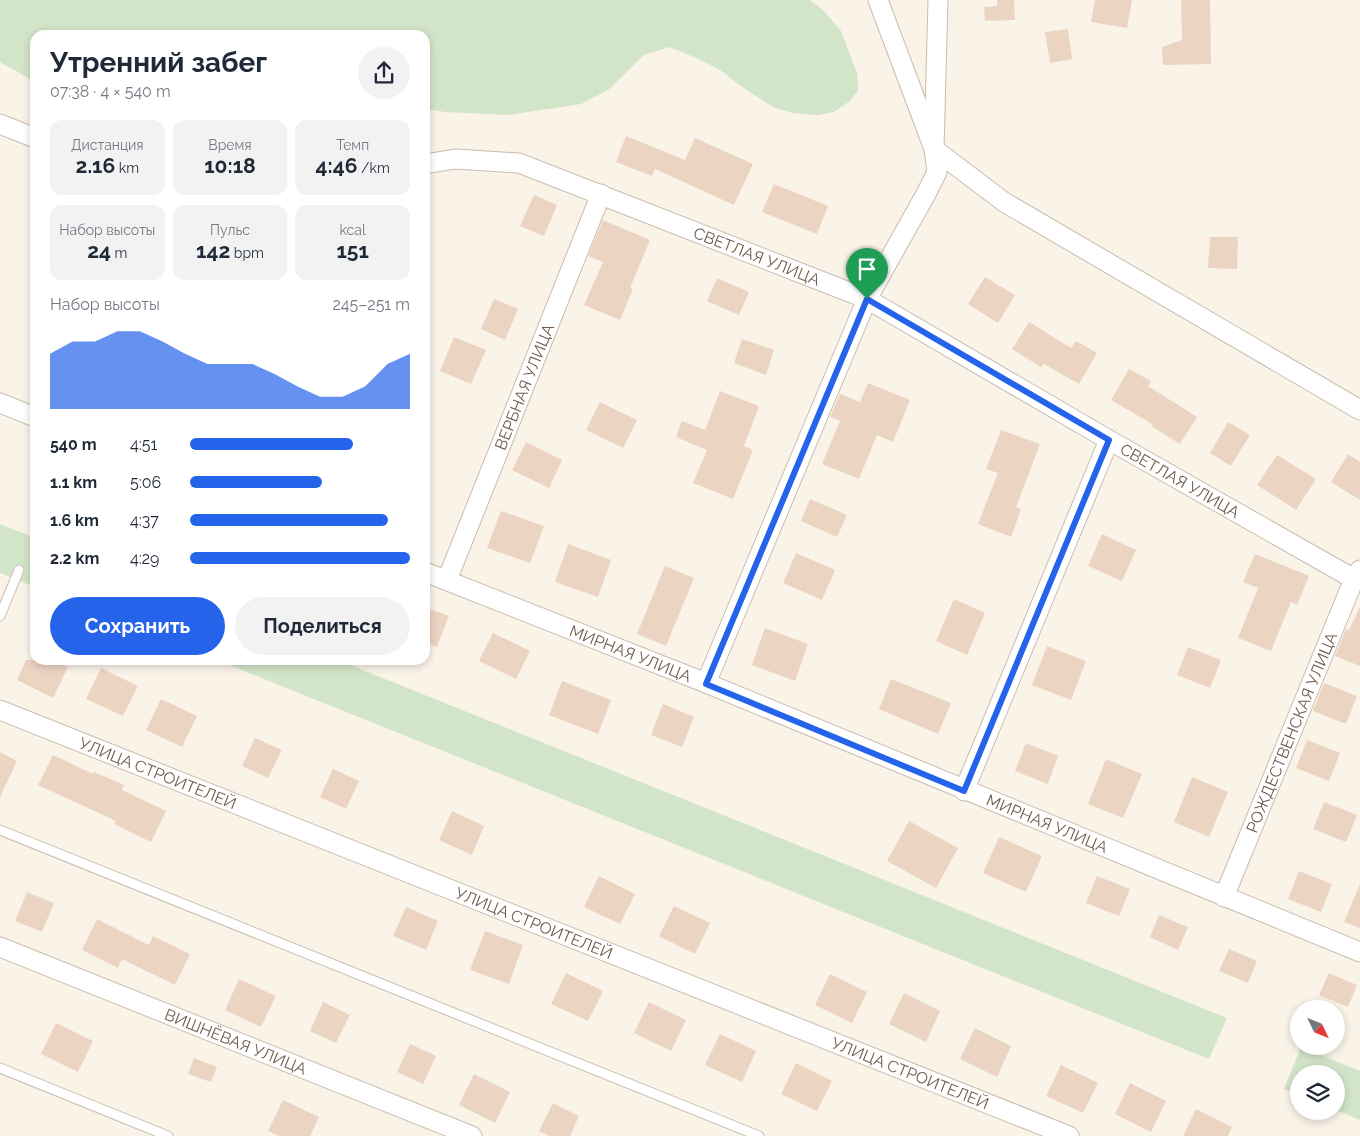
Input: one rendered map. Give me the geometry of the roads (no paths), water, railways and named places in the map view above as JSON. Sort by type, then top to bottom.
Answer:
[{"type":"street","points":[[878,0],[934,149],[1004,202],[1360,410]]},
{"type":"street","points":[[706,684],[867,299],[937,172],[934,149],[938,0]]},
{"type":"street","points":[[0,124],[30,136]]},
{"type":"street","name":"СВЕТЛАЯ УЛИЦА","points":[[430,163],[455,159],[519,163],[867,299],[1109,440],[1357,574]]},
{"type":"street","name":"ВЕРБНАЯ УЛИЦА","points":[[447,580],[601,194]]},
{"type":"street","points":[[0,403],[30,415]]},
{"type":"street","points":[[964,791],[1109,440]]},
{"type":"street","name":"МИРНАЯ УЛИЦА","points":[[430,574],[706,684],[1360,952]]},
{"type":"street","name":"РОЖДЕСТВЕНСКАЯ УЛИЦА","points":[[1224,897],[1357,574]]},
{"type":"street","name":"УЛИЦА СТРОИТЕЛЕЙ","points":[[0,710],[1069,1136]]},
{"type":"street","name":"ВИШНЁВАЯ УЛИЦА","points":[[0,947],[472,1136]]},
{"type":"lane","points":[[0,616],[19,570]]},
{"type":"lane","points":[[0,830],[759,1136]]},
{"type":"lane","points":[[0,1068],[168,1136]]}]
